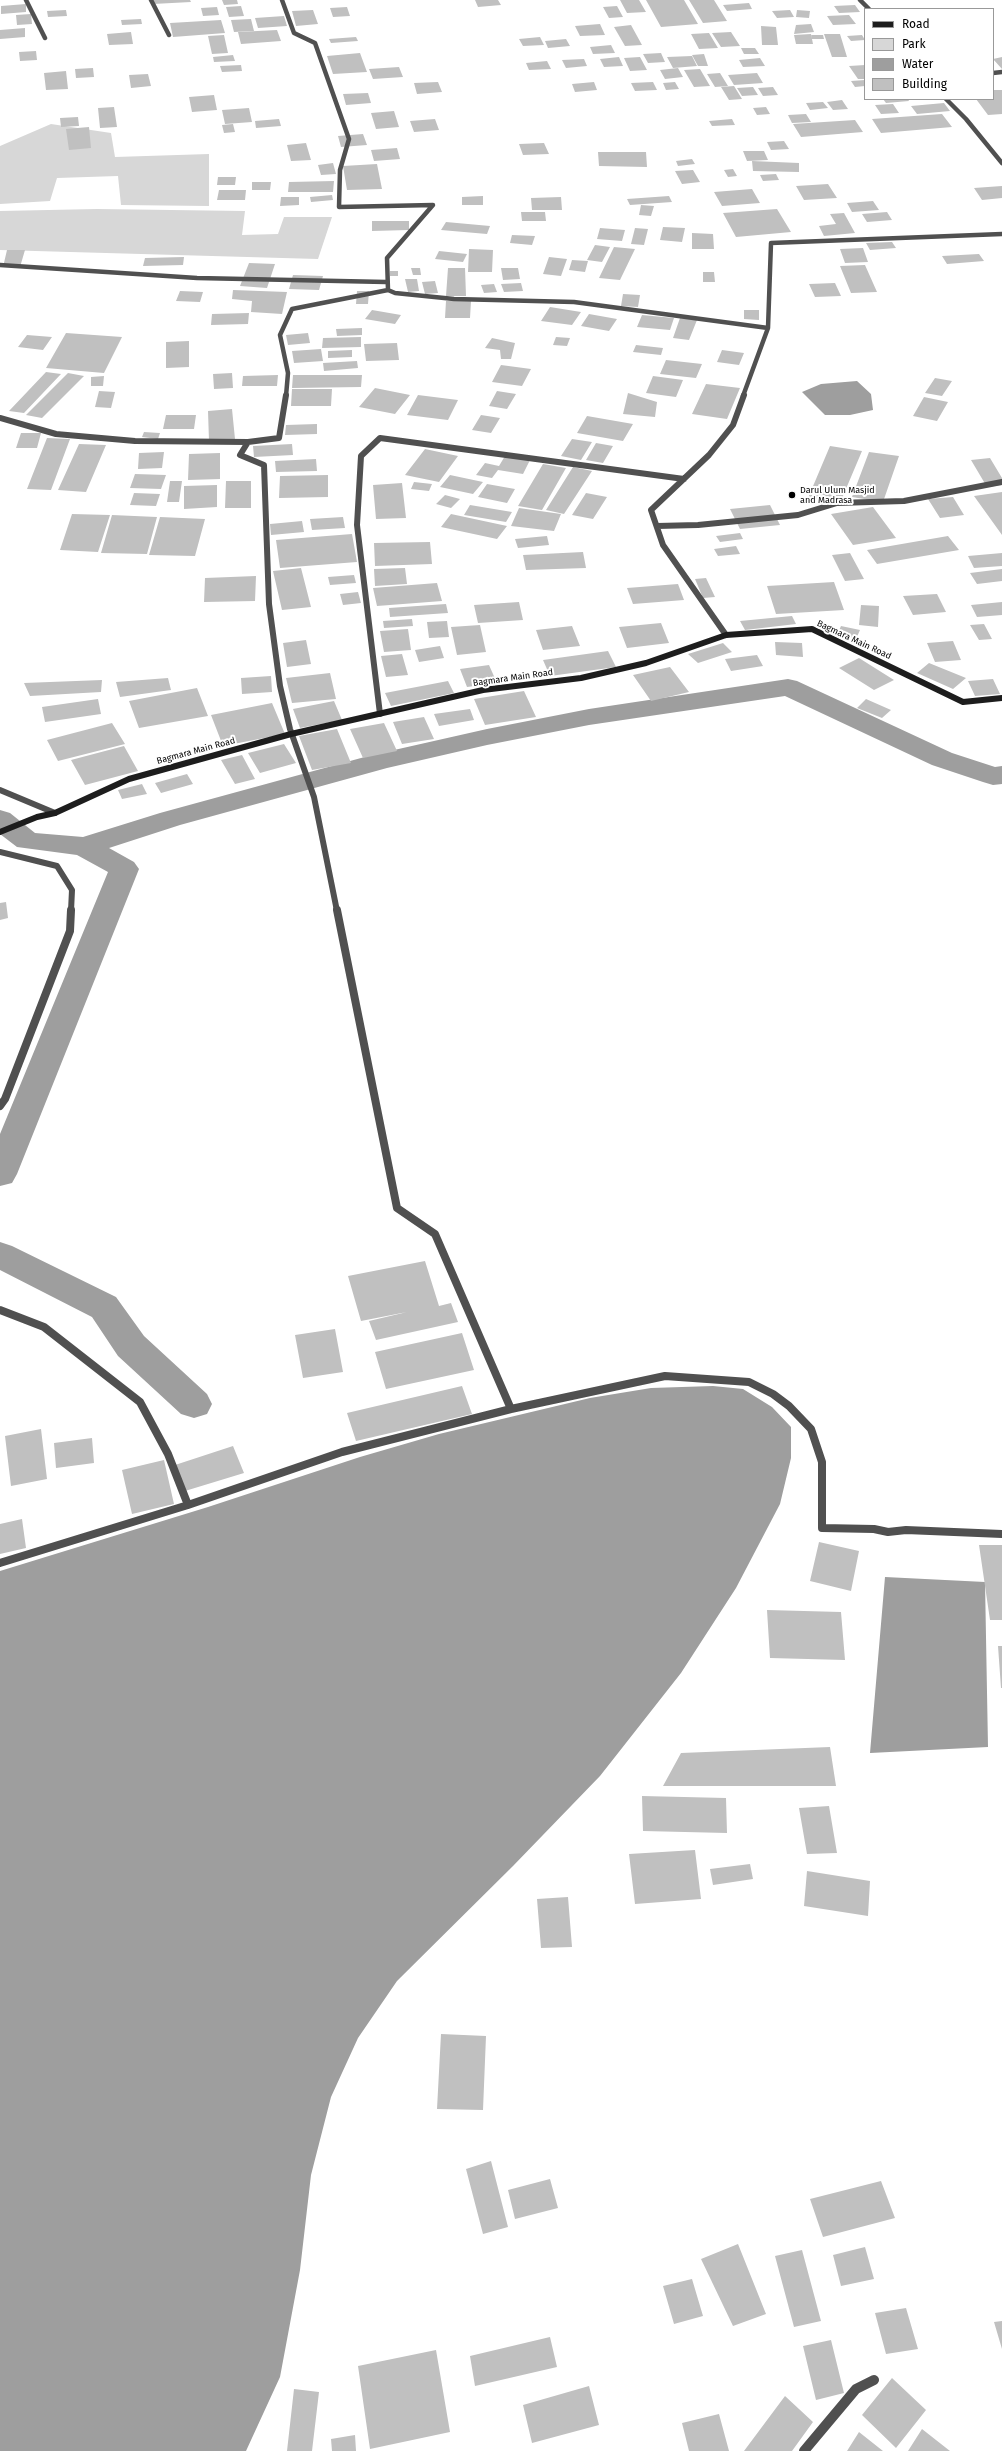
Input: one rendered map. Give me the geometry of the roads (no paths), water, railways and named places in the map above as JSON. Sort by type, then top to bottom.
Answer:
[{"type":"street","points":[[26,0],[45,38]]},
{"type":"street","points":[[151,0],[168,35]]},
{"type":"street","points":[[282,0],[294,33],[314,43],[349,139],[340,170],[339,207],[433,206],[387,258],[386,282],[388,290]]},
{"type":"street","points":[[860,0],[868,8]]},
{"type":"street","points":[[947,100],[966,119],[1002,163]]},
{"type":"street","points":[[726,635],[663,545],[651,510],[709,455],[733,425],[768,328],[771,244],[1002,234]]},
{"type":"street","points":[[0,265],[197,278],[386,282]]},
{"type":"street","points":[[0,418],[56,434],[134,441],[248,442],[279,438],[288,374],[280,342],[280,326],[292,309],[388,290],[395,293],[454,299],[574,302],[768,328]]},
{"type":"street","points":[[380,714],[357,526],[360,456],[380,438],[684,479]]},
{"type":"street","points":[[248,442],[240,455],[264,465],[266,546],[271,622],[280,687],[291,734],[302,760],[314,797],[397,1208],[435,1234],[511,1409]]},
{"type":"street","points":[[657,526],[698,525],[798,515],[837,503],[904,500],[1002,482]]},
{"type":"street","name":"Bagmara Main Road","points":[[0,832],[37,817],[55,813],[129,779],[291,734],[483,690],[581,678],[646,663],[726,635],[812,629],[963,702],[1002,698]]},
{"type":"street","points":[[0,790],[55,813]]},
{"type":"street","points":[[0,852],[57,866],[72,890],[70,931],[5,1099],[0,1106]]},
{"type":"street","points":[[0,1310],[44,1327],[140,1402],[168,1454],[175,1476],[188,1505]]},
{"type":"street","points":[[0,1563],[188,1505],[342,1452],[511,1409],[665,1376],[749,1382],[773,1394],[811,1429],[822,1462],[822,1528],[874,1529],[888,1532],[906,1530],[1002,1534]]},
{"type":"street","points":[[804,2451],[856,2389],[874,2380]]},
{"type":"water","points":[[857,381],[871,394],[873,410],[850,415],[825,415],[802,392],[821,384]]},
{"type":"water","points":[[713,1386],[743,1389],[772,1407],[791,1427],[791,1458],[780,1504],[736,1588],[681,1673],[600,1776],[513,1866],[397,1981],[358,2038],[331,2097],[311,2175],[300,2270],[280,2377],[246,2451],[0,2451],[0,1571],[208,1507],[360,1457],[439,1434],[590,1398],[651,1388]]},
{"type":"water","points":[[885,1577],[985,1582],[988,1747],[870,1753]]},
{"type":"waterway","points":[[84,846],[170,819],[382,761],[487,737],[589,717],[788,687],[942,759],[993,776],[1002,775]]},
{"type":"waterway","points":[[0,819],[27,841],[84,846]]},
{"type":"waterway","points":[[0,1174],[124,869],[84,846]]},
{"type":"waterway","points":[[0,1255],[104,1307],[131,1346],[194,1404]]},
{"type":"place","name":"Darul Ulum Masjid and Madrasa","points":[[792,495]]}]
